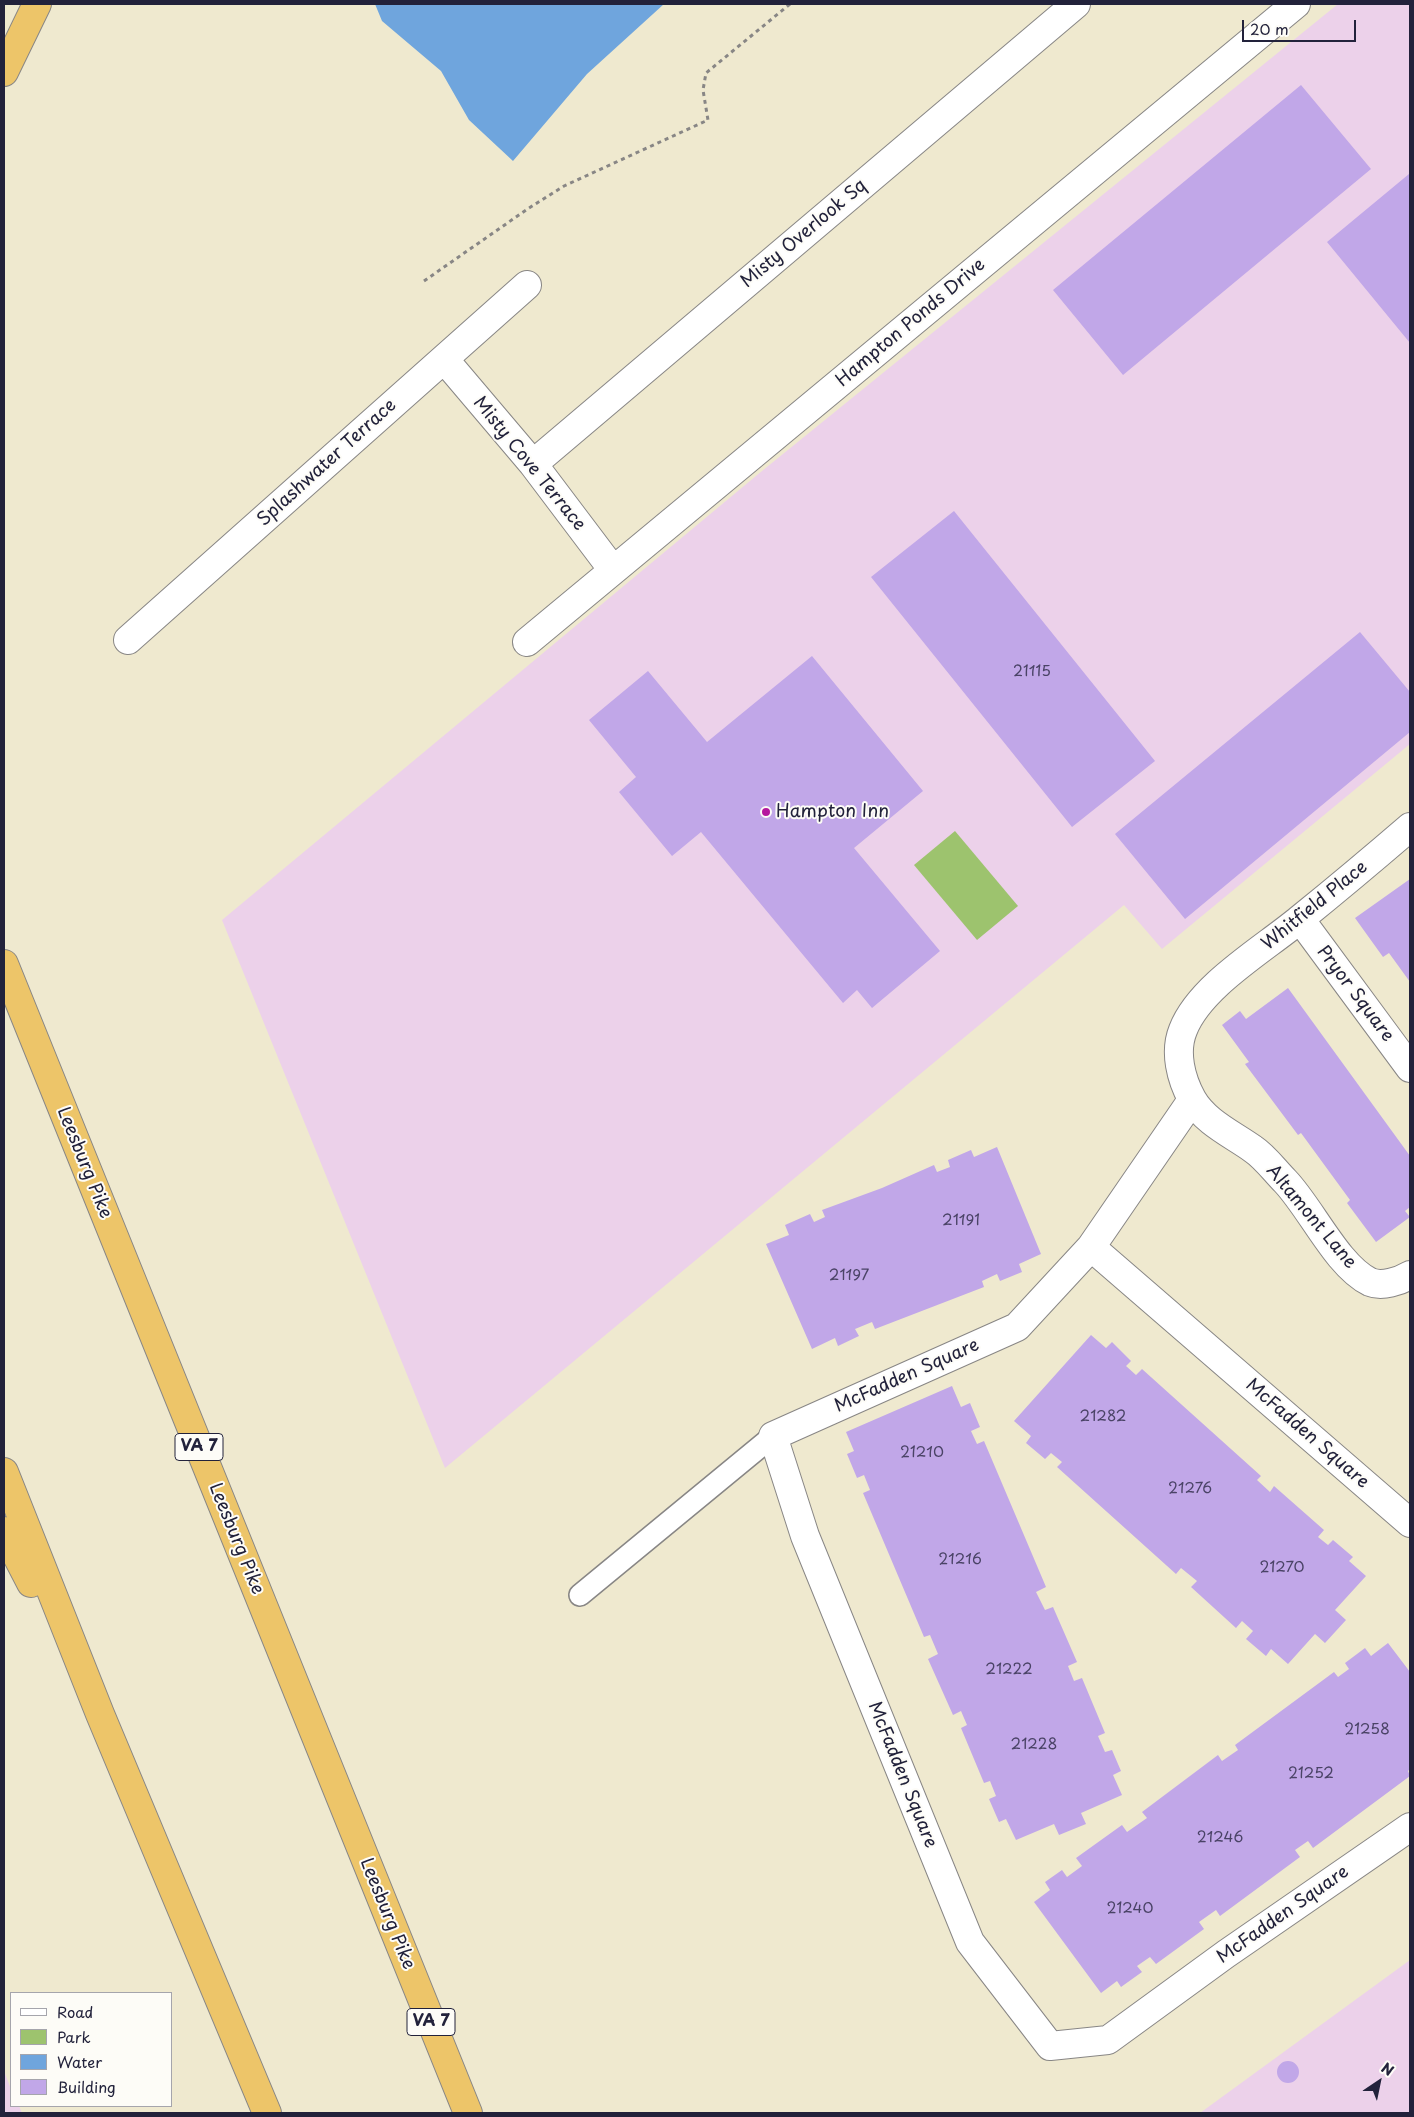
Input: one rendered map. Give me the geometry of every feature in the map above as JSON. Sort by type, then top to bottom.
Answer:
[{"type":"highway","points":[[4,72],[37,4]]},
{"type":"highway","name":"Leesburg Pike","points":[[4,964],[468,2113]]},
{"type":"highway","points":[[4,1472],[100,1714],[268,2113]]},
{"type":"highway","points":[[4,1531],[100,1714]]},
{"type":"street","name":"Misty Overlook Sq","points":[[533,464],[1076,4]]},
{"type":"street","name":"Hampton Ponds Drive","points":[[527,642],[1296,4]]},
{"type":"street","name":"Splashwater Terrace","points":[[128,640],[527,285]]},
{"type":"street","name":"Misty Cove Terrace","points":[[444,359],[533,464],[614,570]]},
{"type":"street","name":"Whitfield Place","points":[[1218,984],[1300,919],[1410,827]]},
{"type":"street","name":"Pryor Square","points":[[1300,919],[1410,1068]]},
{"type":"street","name":"Altamont Lane","points":[[1218,984],[1195,1006],[1182,1031],[1178,1053],[1182,1075],[1192,1100],[1209,1119],[1255,1150],[1287,1183],[1338,1252],[1356,1272],[1372,1282],[1388,1283],[1401,1281],[1410,1275]]},
{"type":"street","name":"McFadden Square","points":[[1192,1100],[1091,1247],[1017,1327],[773,1436],[805,1536],[970,1942],[1050,2046],[1108,2040],[1226,1954],[1410,1827]]},
{"type":"street","name":"McFadden Square","points":[[1091,1247],[1410,1523]]},
{"type":"lane","points":[[580,1595],[773,1436]]},
{"type":"path","points":[[424,281],[564,186],[708,120],[702,90],[706,73],[790,4]]},
{"type":"shaded area","points":[[1338,4],[1410,4],[1410,744],[1162,949],[1124,905],[445,1468],[222,920],[762,471]]},
{"type":"shaded area","points":[[1410,1960],[1410,2113],[1200,2113]]},
{"type":"shaded area","points":[[4,2071],[10,2086],[10,2107],[19,2107],[22,2113],[4,2113]]},
{"type":"green space","points":[[955,831],[1018,906],[977,940],[914,865]]},
{"type":"water","points":[[375,4],[664,4],[587,74],[513,161],[469,120],[441,71],[382,21]]},
{"type":"building","points":[[1301,85],[1371,169],[1123,375],[1053,290]]},
{"type":"building","points":[[1409,174],[1410,176],[1410,343],[1327,242]]},
{"type":"building","points":[[954,511],[1155,761],[1072,827],[871,577]]},
{"type":"building","points":[[1360,632],[1410,692],[1410,732],[1185,919],[1115,834]]},
{"type":"building","name":"Hampton Inn","points":[[812,656],[923,791],[854,848],[940,951],[872,1008],[857,990],[843,1003],[701,832],[672,856],[619,792],[636,777],[589,720],[648,671],[707,742]]},
{"type":"building","points":[[1410,879],[1410,982],[1389,953],[1383,957],[1355,918]]},
{"type":"building","points":[[1288,988],[1410,1156],[1410,1207],[1405,1211],[1410,1217],[1376,1242],[1347,1203],[1350,1200],[1301,1133],[1298,1135],[1245,1064],[1249,1062],[1222,1025],[1240,1011],[1246,1019]]},
{"type":"building","points":[[997,1147],[1041,1254],[1019,1264],[1022,1272],[1000,1281],[997,1274],[982,1281],[984,1287],[875,1329],[872,1322],[855,1329],[859,1336],[838,1346],[835,1338],[812,1349],[766,1244],[789,1235],[785,1225],[810,1214],[814,1222],[825,1217],[822,1210],[882,1188],[934,1165],[937,1172],[950,1167],[948,1160],[971,1150],[974,1157]]},
{"type":"building","points":[[1091,1335],[1106,1348],[1112,1342],[1131,1361],[1126,1366],[1136,1375],[1142,1369],[1261,1476],[1257,1480],[1270,1492],[1274,1486],[1324,1530],[1318,1537],[1328,1545],[1333,1540],[1353,1557],[1349,1561],[1366,1576],[1335,1610],[1346,1620],[1325,1643],[1315,1634],[1288,1664],[1271,1649],[1266,1656],[1246,1639],[1253,1631],[1242,1621],[1236,1628],[1191,1587],[1197,1581],[1181,1568],[1176,1574],[1057,1467],[1062,1462],[1051,1453],[1045,1459],[1026,1443],[1031,1436],[1014,1421]]},
{"type":"building","points":[[952,1386],[961,1407],[970,1403],[980,1427],[971,1431],[977,1444],[984,1441],[1046,1587],[1036,1592],[1045,1610],[1053,1607],[1077,1662],[1068,1666],[1074,1681],[1082,1678],[1105,1733],[1098,1736],[1105,1752],[1112,1750],[1121,1771],[1113,1775],[1122,1795],[1081,1813],[1086,1824],[1059,1835],[1054,1824],[1016,1840],[1006,1819],[999,1822],[989,1799],[996,1796],[990,1781],[984,1783],[961,1728],[967,1725],[961,1711],[953,1715],[928,1659],[938,1654],[930,1635],[924,1637],[863,1493],[870,1490],[864,1475],[857,1478],[847,1454],[854,1451],[846,1432]]},
{"type":"building","points":[[1388,1643],[1410,1672],[1410,1769],[1408,1771],[1410,1776],[1313,1848],[1308,1841],[1295,1850],[1300,1857],[1220,1916],[1216,1910],[1199,1922],[1204,1929],[1156,1964],[1150,1957],[1137,1966],[1142,1972],[1121,1987],[1117,1981],[1101,1993],[1034,1902],[1050,1890],[1045,1882],[1062,1870],[1067,1877],[1082,1866],[1076,1858],[1122,1825],[1127,1832],[1147,1818],[1142,1812],[1218,1755],[1222,1761],[1238,1750],[1235,1745],[1334,1672],[1338,1677],[1349,1669],[1345,1663],[1365,1648],[1371,1656]]},
{"type":"building","points":[[1288,2061],[1296,2064],[1299,2072],[1296,2080],[1288,2083],[1280,2080],[1277,2072],[1280,2064]]},
{"type":"place","name":"Hampton Inn","points":[[766,812]]}]
